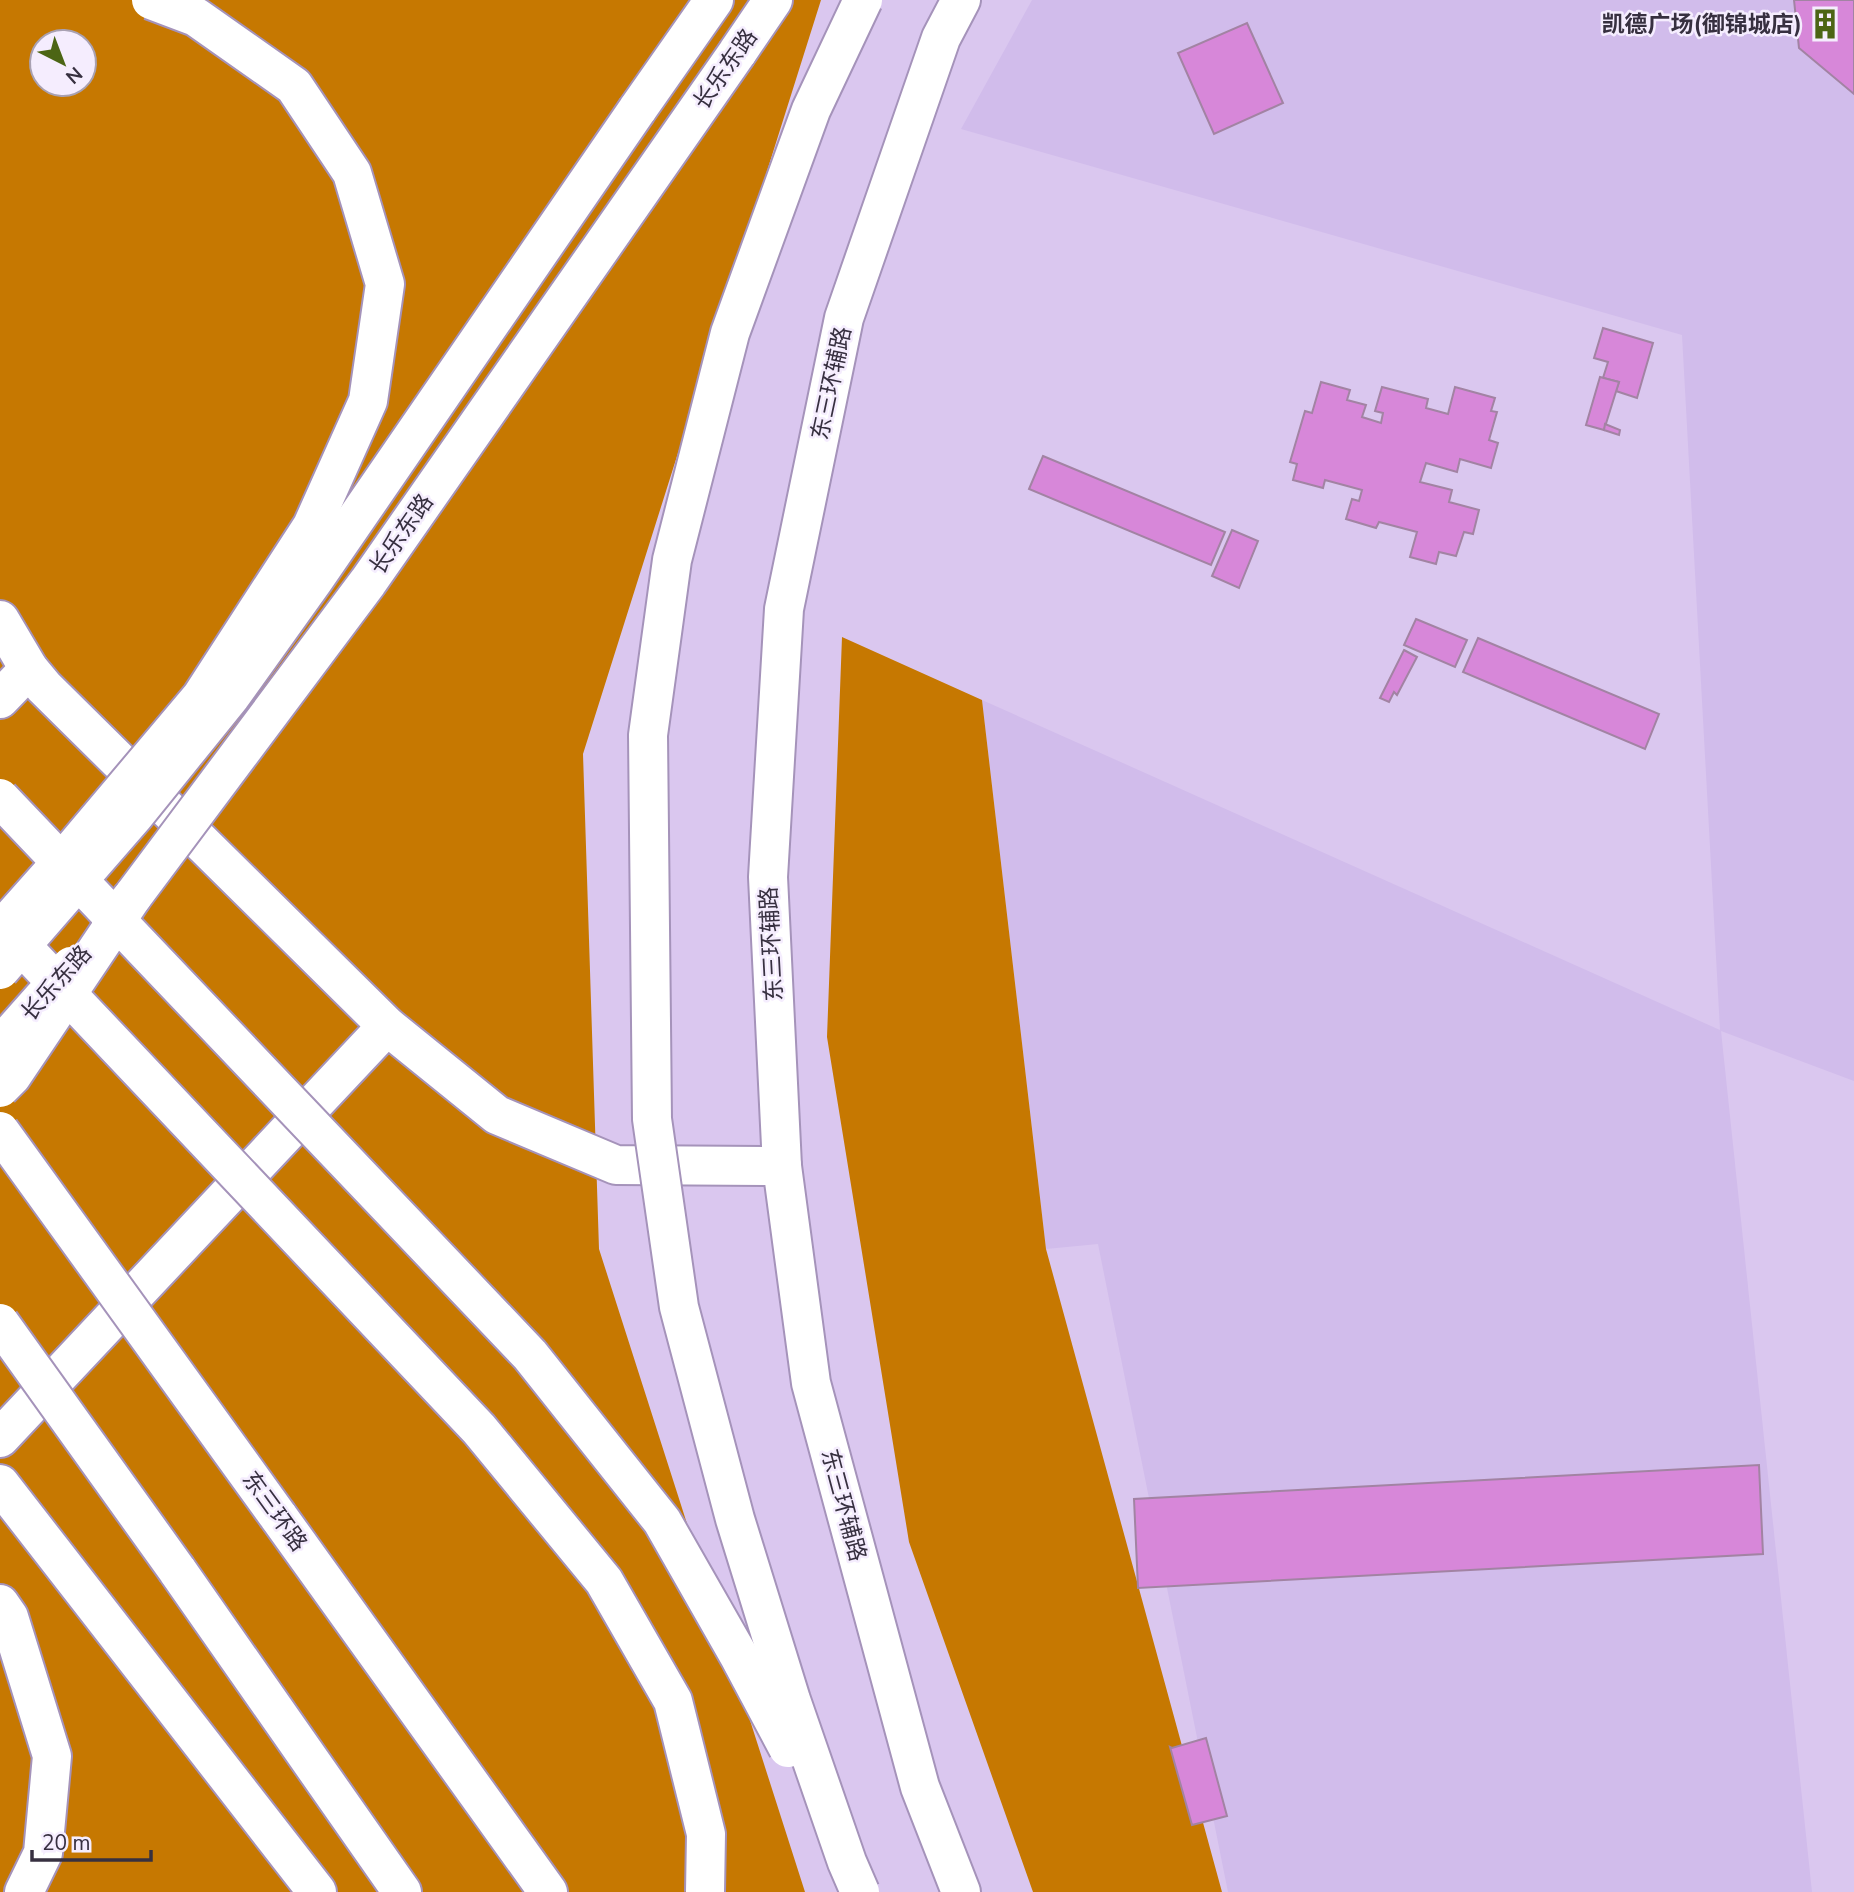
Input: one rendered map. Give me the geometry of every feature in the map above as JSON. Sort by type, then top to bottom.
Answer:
[{"type":"main road","points":[[0,931],[201,697],[312,526],[368,401],[385,284],[352,173],[295,86],[196,17],[150,0]]},
{"type":"main road","name":"长乐东路","points":[[0,970],[134,816],[230,696],[314,580],[714,0]]},
{"type":"main road","name":"长乐东路","points":[[0,1046],[133,896],[368,582],[774,0]]},
{"type":"main road","points":[[854,1877],[791,1700],[735,1518],[679,1307],[652,1119],[648,735],[673,560],[730,333],[811,110],[863,0]]},
{"type":"main road","name":"东三环辅路","points":[[961,0],[941,38],[844,318],[784,609],[768,877],[782,1166],[811,1383],[920,1787],[961,1892]]},
{"type":"main road","points":[[0,620],[29,669],[44,687],[387,1026],[497,1115],[615,1165],[782,1166]]},
{"type":"main road","points":[[0,699],[29,669]]},
{"type":"main road","points":[[0,798],[530,1355],[663,1521],[739,1656],[854,1877]]},
{"type":"main road","points":[[0,1088],[12,1076],[133,896]]},
{"type":"main road","points":[[0,923],[479,1429],[604,1581],[673,1701],[706,1834],[705,1892]]},
{"type":"main road","points":[[0,1438],[387,1026]]},
{"type":"main road","name":"东三环路","points":[[0,1131],[548,1892]]},
{"type":"main road","points":[[0,1323],[402,1892]]},
{"type":"main road","points":[[0,1484],[317,1892]]},
{"type":"main road","points":[[0,1604],[9,1617],[52,1756],[43,1853],[24,1892]]},
{"type":"shaded area","points":[[0,0],[821,0],[583,754],[599,1249],[805,1892],[0,1892]]},
{"type":"shaded area","points":[[1032,0],[1854,0],[1854,1081],[1721,1031],[1812,1892],[1228,1892],[1098,1244],[1046,1249],[982,700],[1720,1030],[1682,335],[961,129]]},
{"type":"shaded area","points":[[842,637],[982,700],[1046,1249],[1222,1892],[1033,1892],[909,1542],[827,1037]]},
{"type":"building","name":"凯德广场(御锦城店)","points":[[1794,0],[1854,0],[1854,94],[1799,48]]},
{"type":"building","points":[[1247,23],[1283,103],[1214,134],[1178,53]]},
{"type":"building","points":[[1603,328],[1653,343],[1637,398],[1616,391],[1619,382],[1603,378],[1608,362],[1594,358]]},
{"type":"building","points":[[1600,377],[1619,382],[1604,430],[1586,425]]},
{"type":"building","points":[[1321,382],[1350,390],[1347,400],[1366,405],[1362,417],[1381,423],[1383,413],[1375,411],[1382,387],[1428,399],[1426,408],[1448,414],[1455,387],[1495,398],[1491,411],[1497,412],[1489,440],[1498,443],[1491,468],[1460,459],[1457,472],[1426,463],[1420,482],[1452,490],[1449,502],[1479,510],[1473,534],[1464,532],[1456,556],[1439,552],[1436,564],[1410,557],[1417,532],[1379,522],[1376,528],[1346,519],[1352,499],[1359,501],[1362,490],[1325,480],[1323,488],[1293,480],[1297,464],[1290,462],[1305,411],[1312,413]]},
{"type":"building","points":[[1605,424],[1620,430],[1619,435],[1604,430]]},
{"type":"building","points":[[1043,456],[1225,532],[1211,565],[1029,489]]},
{"type":"building","points":[[1232,530],[1258,541],[1239,588],[1212,576]]},
{"type":"building","points":[[1416,619],[1467,640],[1455,667],[1404,645]]},
{"type":"building","points":[[1478,638],[1659,714],[1645,749],[1463,672]]},
{"type":"building","points":[[1404,650],[1417,657],[1397,695],[1394,692],[1389,702],[1380,698]]},
{"type":"building","points":[[1759,1465],[1763,1554],[1138,1588],[1134,1499]]},
{"type":"building","points":[[1206,1738],[1227,1816],[1192,1825],[1170,1747]]},
{"type":"place","name":"凯德广场(御锦城店)","points":[[1825,24]]}]
